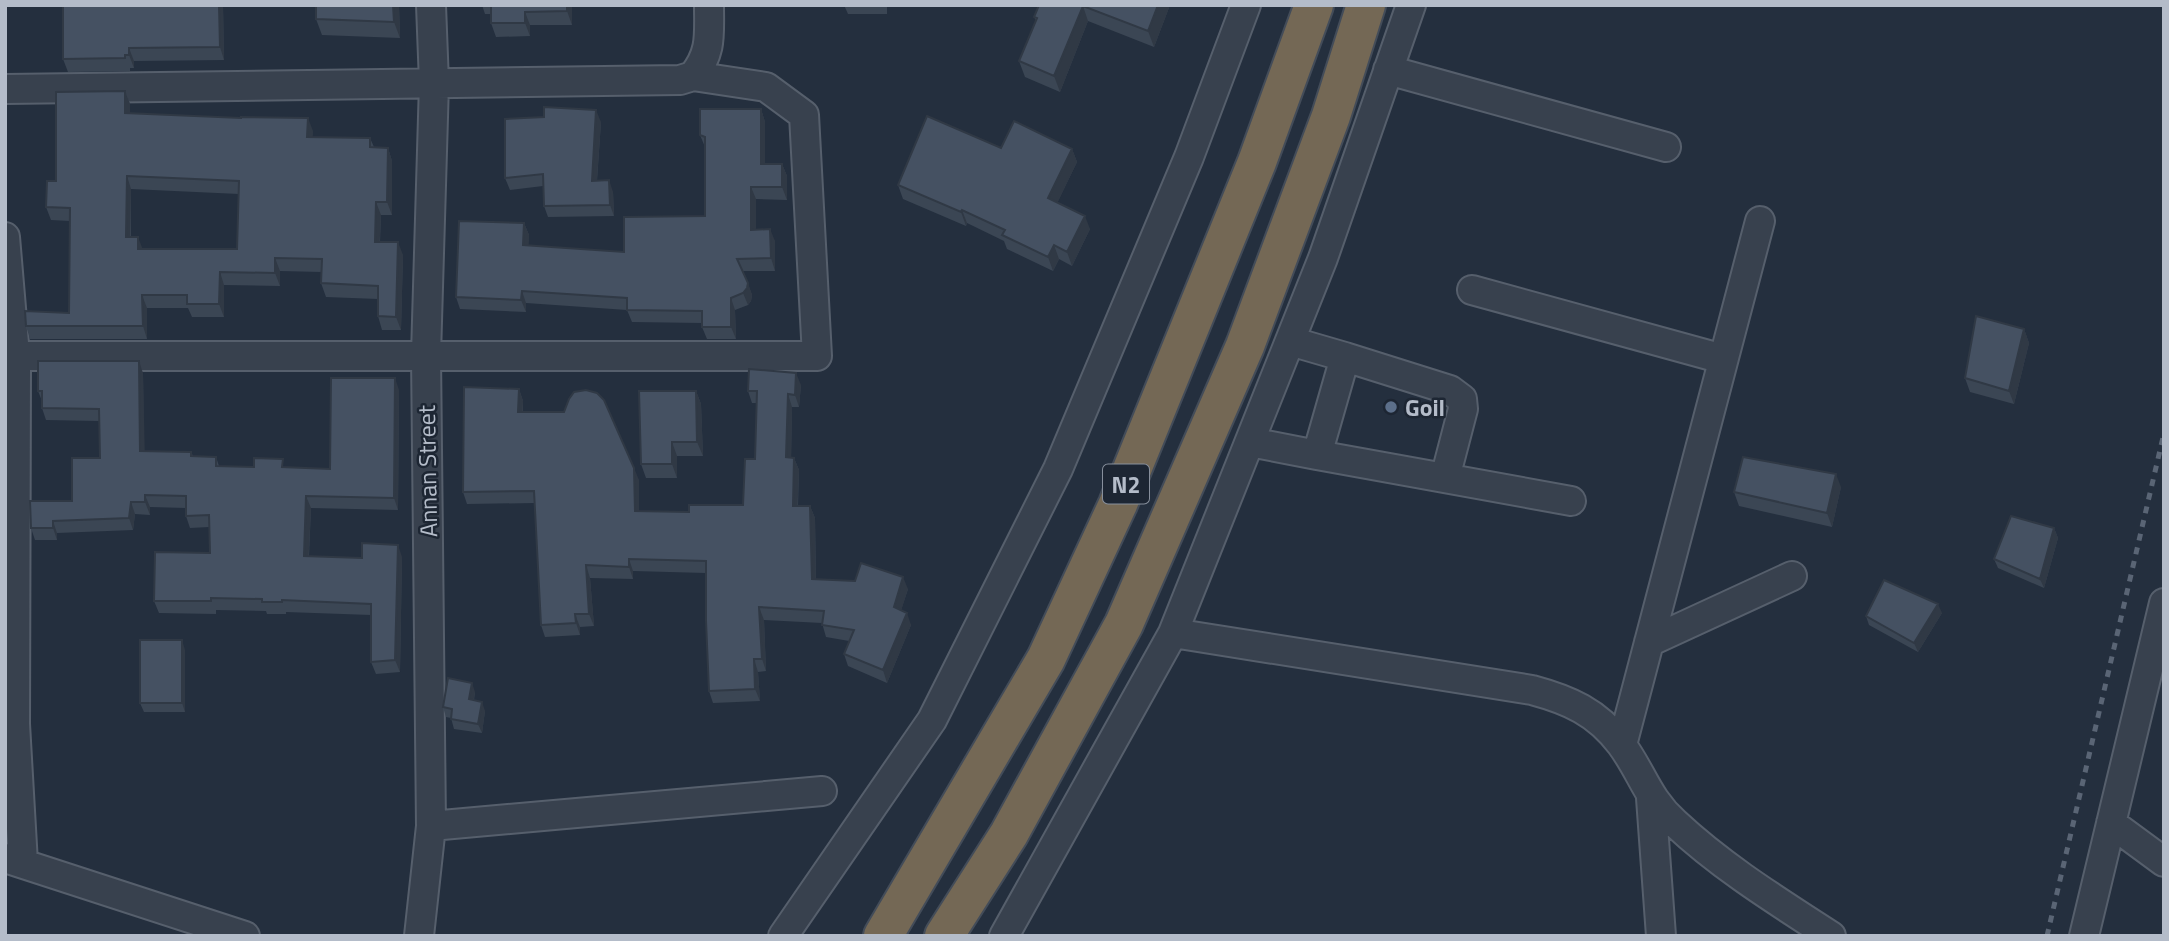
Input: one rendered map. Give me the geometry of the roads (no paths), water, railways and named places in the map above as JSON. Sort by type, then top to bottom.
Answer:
[{"type":"highway","name":"N2","points":[[883,933],[1052,648],[1123,491],[1257,162],[1314,5]]},
{"type":"highway","name":"N2","points":[[944,936],[1009,834],[1124,624],[1245,346],[1331,116],[1366,5]]},
{"type":"street","name":"Annan Street","points":[[419,936],[430,826],[426,355],[434,83],[431,5]]},
{"type":"street","points":[[692,76],[702,64],[709,45],[709,5]]},
{"type":"street","points":[[783,936],[932,720],[1058,469],[1189,157],[1246,5]]},
{"type":"street","points":[[1004,936],[1172,633],[1323,258],[1411,5]]},
{"type":"street","points":[[1388,70],[1666,147]]},
{"type":"street","points":[[5,89],[680,80],[692,76],[766,88],[804,115],[817,356],[426,355],[12,364]]},
{"type":"street","points":[[1622,745],[1760,221]]},
{"type":"street","points":[[5,237],[12,364],[14,860],[245,936]]},
{"type":"street","points":[[1472,290],[1723,359]]},
{"type":"street","points":[[1290,341],[1450,390],[1462,399],[1463,409],[1445,478]]},
{"type":"street","points":[[1317,455],[1345,357]]},
{"type":"street","points":[[1250,442],[1572,501]]},
{"type":"street","points":[[1649,642],[1792,576]]},
{"type":"street","points":[[2084,936],[2164,603]]},
{"type":"street","points":[[1172,633],[1532,690],[1567,700],[1600,722],[1622,745],[1651,798],[1674,823],[1752,885],[1831,936]]},
{"type":"street","points":[[430,826],[822,791]]},
{"type":"street","points":[[1651,798],[1661,936]]},
{"type":"street","points":[[2111,823],[2164,862]]},
{"type":"railway","points":[[2047,936],[2164,433]]},
{"type":"place","name":"Goil","points":[[1391,407]]}]
